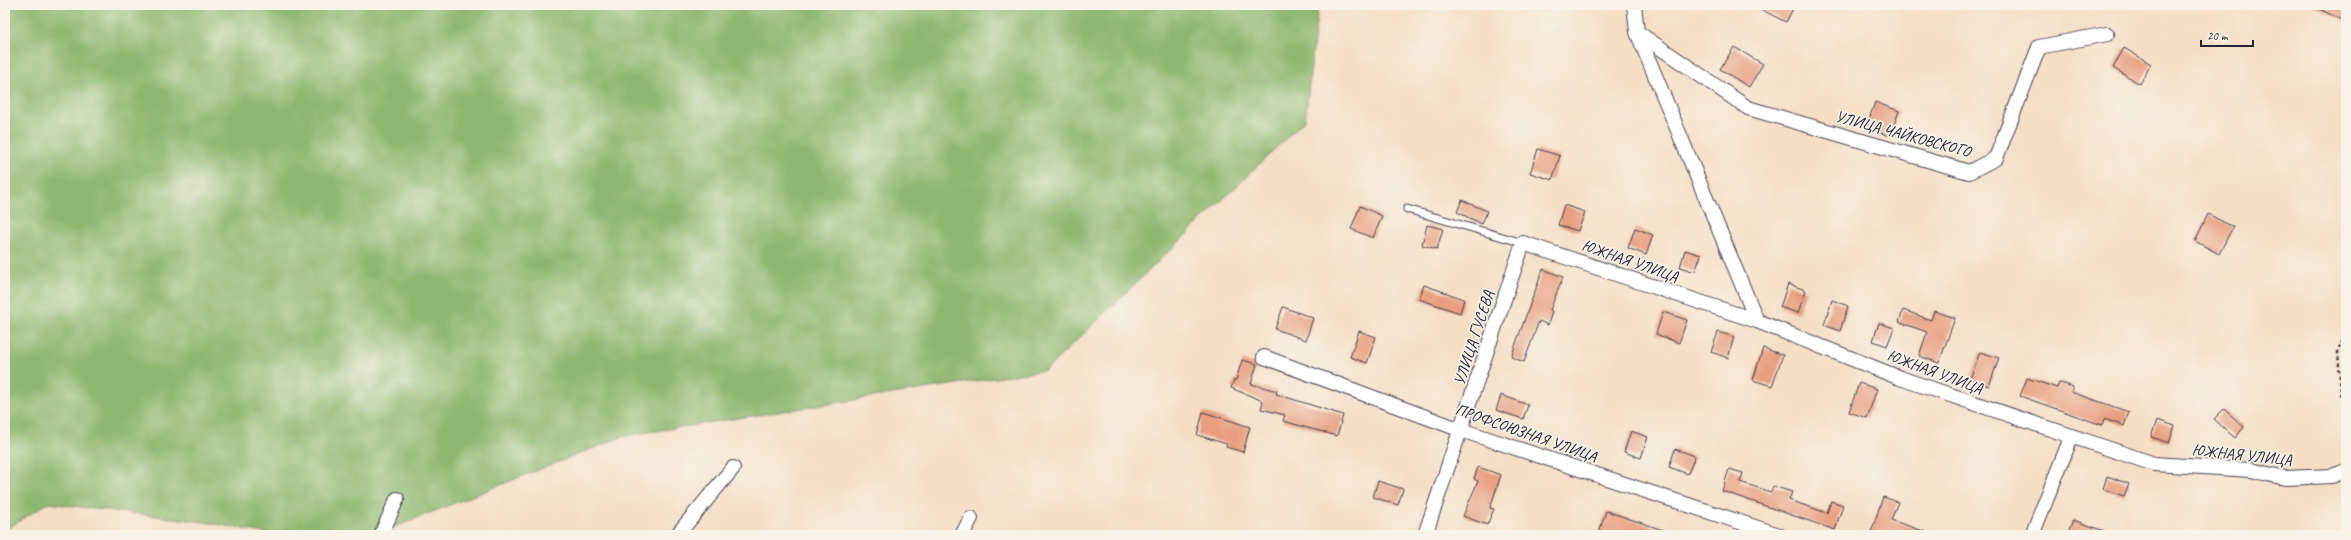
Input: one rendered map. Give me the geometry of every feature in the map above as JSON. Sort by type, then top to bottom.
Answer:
[{"type":"street","points":[[1634,5],[1637,32],[1757,321]]},
{"type":"street","name":"УЛИЦА ЧАЙКОВСКОГО","points":[[1637,32],[1748,108],[1969,172],[1996,158],[2039,47],[2107,34]]},
{"type":"street","name":"ЮЖНАЯ УЛИЦА","points":[[1523,243],[1757,321],[1900,378],[2071,438],[2154,464],[2251,470],[2285,478],[2332,476],[2346,472]]},
{"type":"street","name":"УЛИЦА ГУСЕВА","points":[[1425,535],[1523,243]]},
{"type":"street","name":"ПРОФСОЮЗНАЯ УЛИЦА","points":[[1264,357],[1461,430],[1779,535]]},
{"type":"street","points":[[2032,535],[2071,438]]},
{"type":"street","points":[[677,535],[734,468]]},
{"type":"street","points":[[381,535],[397,499]]},
{"type":"street","points":[[962,535],[971,518]]},
{"type":"lane","points":[[1407,209],[1523,243]]},
{"type":"path","points":[[2346,335],[2338,352],[2341,394],[2346,401]]},
{"type":"green space","points":[[5,5],[1318,5],[1305,120],[1046,370],[624,436],[374,535],[276,535],[205,522],[48,503],[5,530]]},
{"type":"building","points":[[1752,5],[1795,5],[1786,22]]},
{"type":"building","points":[[2311,5],[2346,5],[2346,22]]},
{"type":"building","points":[[1734,47],[1763,64],[1749,87],[1720,69]]},
{"type":"building","points":[[2124,48],[2151,64],[2140,84],[2113,68]]},
{"type":"building","points":[[1875,102],[1899,111],[1890,136],[1866,128]]},
{"type":"building","points":[[1538,149],[1560,156],[1552,180],[1530,173]]},
{"type":"building","points":[[1462,200],[1487,211],[1482,224],[1457,212]]},
{"type":"building","points":[[1564,205],[1585,212],[1578,231],[1558,225]]},
{"type":"building","points":[[1360,206],[1382,216],[1373,238],[1351,229]]},
{"type":"building","points":[[2208,214],[2233,227],[2219,254],[2195,241]]},
{"type":"building","points":[[1427,225],[1443,229],[1437,249],[1422,245]]},
{"type":"building","points":[[1635,228],[1653,235],[1646,255],[1628,248]]},
{"type":"building","points":[[1685,250],[1701,255],[1695,272],[1680,267]]},
{"type":"building","points":[[1543,269],[1563,277],[1550,310],[1552,311],[1548,325],[1539,321],[1524,362],[1511,357]]},
{"type":"building","points":[[1788,284],[1806,290],[1798,313],[1780,307]]},
{"type":"building","points":[[1424,285],[1464,299],[1460,313],[1419,299]]},
{"type":"building","points":[[1832,300],[1848,306],[1840,331],[1824,325]]},
{"type":"building","points":[[1283,307],[1313,318],[1306,340],[1275,329]]},
{"type":"building","points":[[1903,310],[1931,320],[1934,311],[1955,318],[1939,363],[1919,356],[1927,332],[1899,322]]},
{"type":"building","points":[[1663,312],[1687,320],[1679,343],[1656,334]]},
{"type":"building","points":[[1879,323],[1894,328],[1887,346],[1873,341]]},
{"type":"building","points":[[1359,331],[1376,337],[1367,363],[1350,357]]},
{"type":"building","points":[[1718,332],[1734,337],[1728,358],[1711,352]]},
{"type":"building","points":[[1763,348],[1783,355],[1772,386],[1753,380]]},
{"type":"building","points":[[1980,352],[1999,358],[1989,386],[1970,379]]},
{"type":"building","points":[[1242,360],[1257,364],[1251,384],[1277,391],[1276,394],[1343,415],[1337,436],[1283,421],[1285,415],[1261,409],[1263,401],[1231,388],[1234,380],[1236,380]]},
{"type":"building","points":[[2027,378],[2057,388],[2059,382],[2073,387],[2071,392],[2129,412],[2124,426],[2104,419],[2102,425],[2020,396]]},
{"type":"building","points":[[1859,383],[1877,389],[1867,418],[1849,412]]},
{"type":"building","points":[[1501,395],[1528,405],[1523,419],[1496,410]]},
{"type":"building","points":[[2224,409],[2244,427],[2235,438],[2214,419]]},
{"type":"building","points":[[1203,412],[1250,427],[1243,452],[1226,447],[1227,444],[1197,435]]},
{"type":"building","points":[[2157,420],[2175,426],[2169,443],[2151,437]]},
{"type":"building","points":[[1631,431],[1648,437],[1641,458],[1624,452]]},
{"type":"building","points":[[1675,449],[1695,456],[1688,474],[1669,467]]},
{"type":"building","points":[[1478,467],[1501,475],[1490,508],[1494,509],[1487,525],[1463,516],[1478,481],[1474,479]]},
{"type":"building","points":[[1729,469],[1743,473],[1740,482],[1771,492],[1773,486],[1792,492],[1789,500],[1827,513],[1831,501],[1843,505],[1835,530],[1722,491]]},
{"type":"building","points":[[2107,476],[2129,484],[2124,496],[2103,489]]},
{"type":"building","points":[[1378,481],[1403,489],[1398,505],[1373,497]]},
{"type":"building","points":[[1883,497],[1898,502],[1891,520],[1929,533],[1929,535],[1870,535]]},
{"type":"building","points":[[1606,511],[1669,532],[1669,535],[1598,535]]},
{"type":"building","points":[[2073,520],[2110,533],[2110,535],[2067,535]]}]
